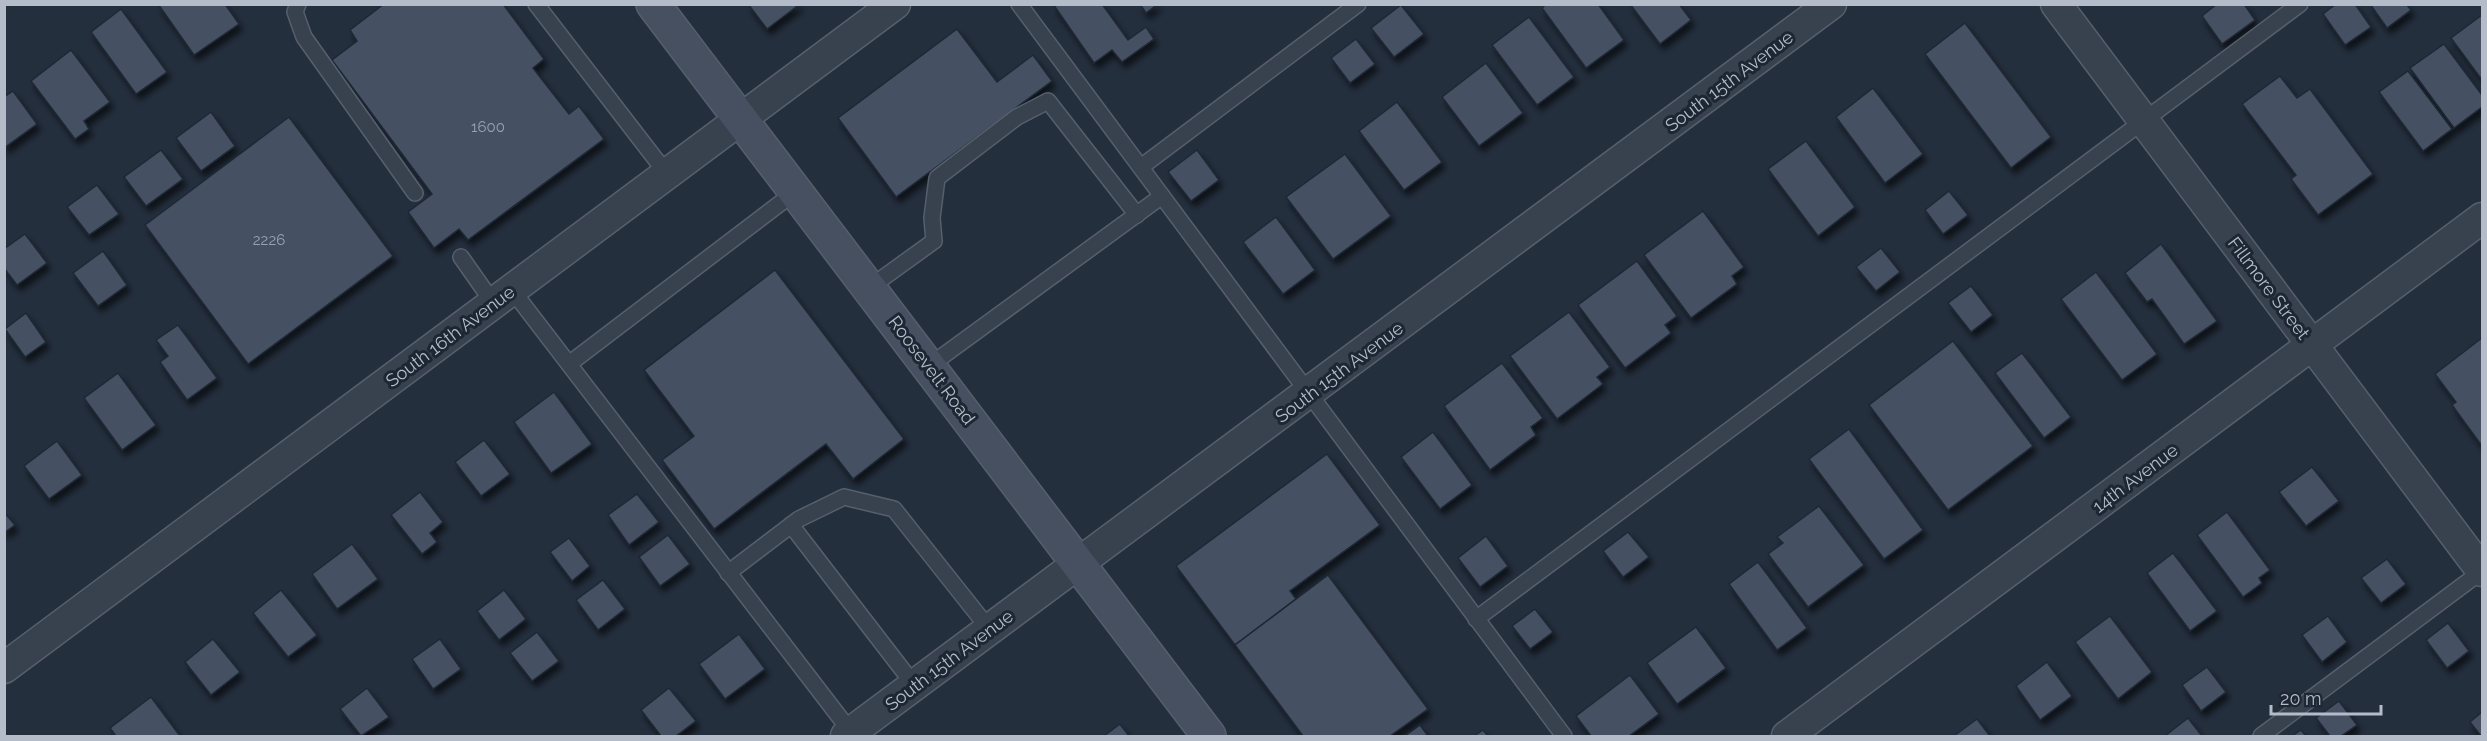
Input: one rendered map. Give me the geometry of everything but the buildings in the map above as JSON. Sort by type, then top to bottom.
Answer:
[{"type":"main road","name":"Roosevelt Road","points":[[653,4],[1209,736]]},
{"type":"street","name":"South 16th Avenue","points":[[4,668],[895,4]]},
{"type":"street","name":"South 15th Avenue","points":[[850,735],[1831,4]]},
{"type":"street","name":"Fillmore Street","points":[[2056,4],[2482,571]]},
{"type":"street","name":"14th Avenue","points":[[1787,736],[2482,218]]},
{"type":"lane","points":[[298,4],[295,12],[304,37],[416,193]]},
{"type":"lane","points":[[536,4],[667,174]]},
{"type":"lane","points":[[1019,4],[1564,736]]},
{"type":"lane","points":[[1140,167],[1358,4]]},
{"type":"lane","points":[[1476,619],[2300,4]]},
{"type":"lane","points":[[869,288],[934,241],[932,218],[937,178],[1017,117],[1048,101],[1137,215]]},
{"type":"lane","points":[[569,364],[795,192]]},
{"type":"lane","points":[[929,366],[1162,196]]},
{"type":"lane","points":[[461,257],[569,364],[850,735]]},
{"type":"lane","points":[[728,573],[791,525],[844,497],[894,509],[990,630]]},
{"type":"lane","points":[[791,525],[915,686]]},
{"type":"lane","points":[[2261,736],[2482,571]]}]
